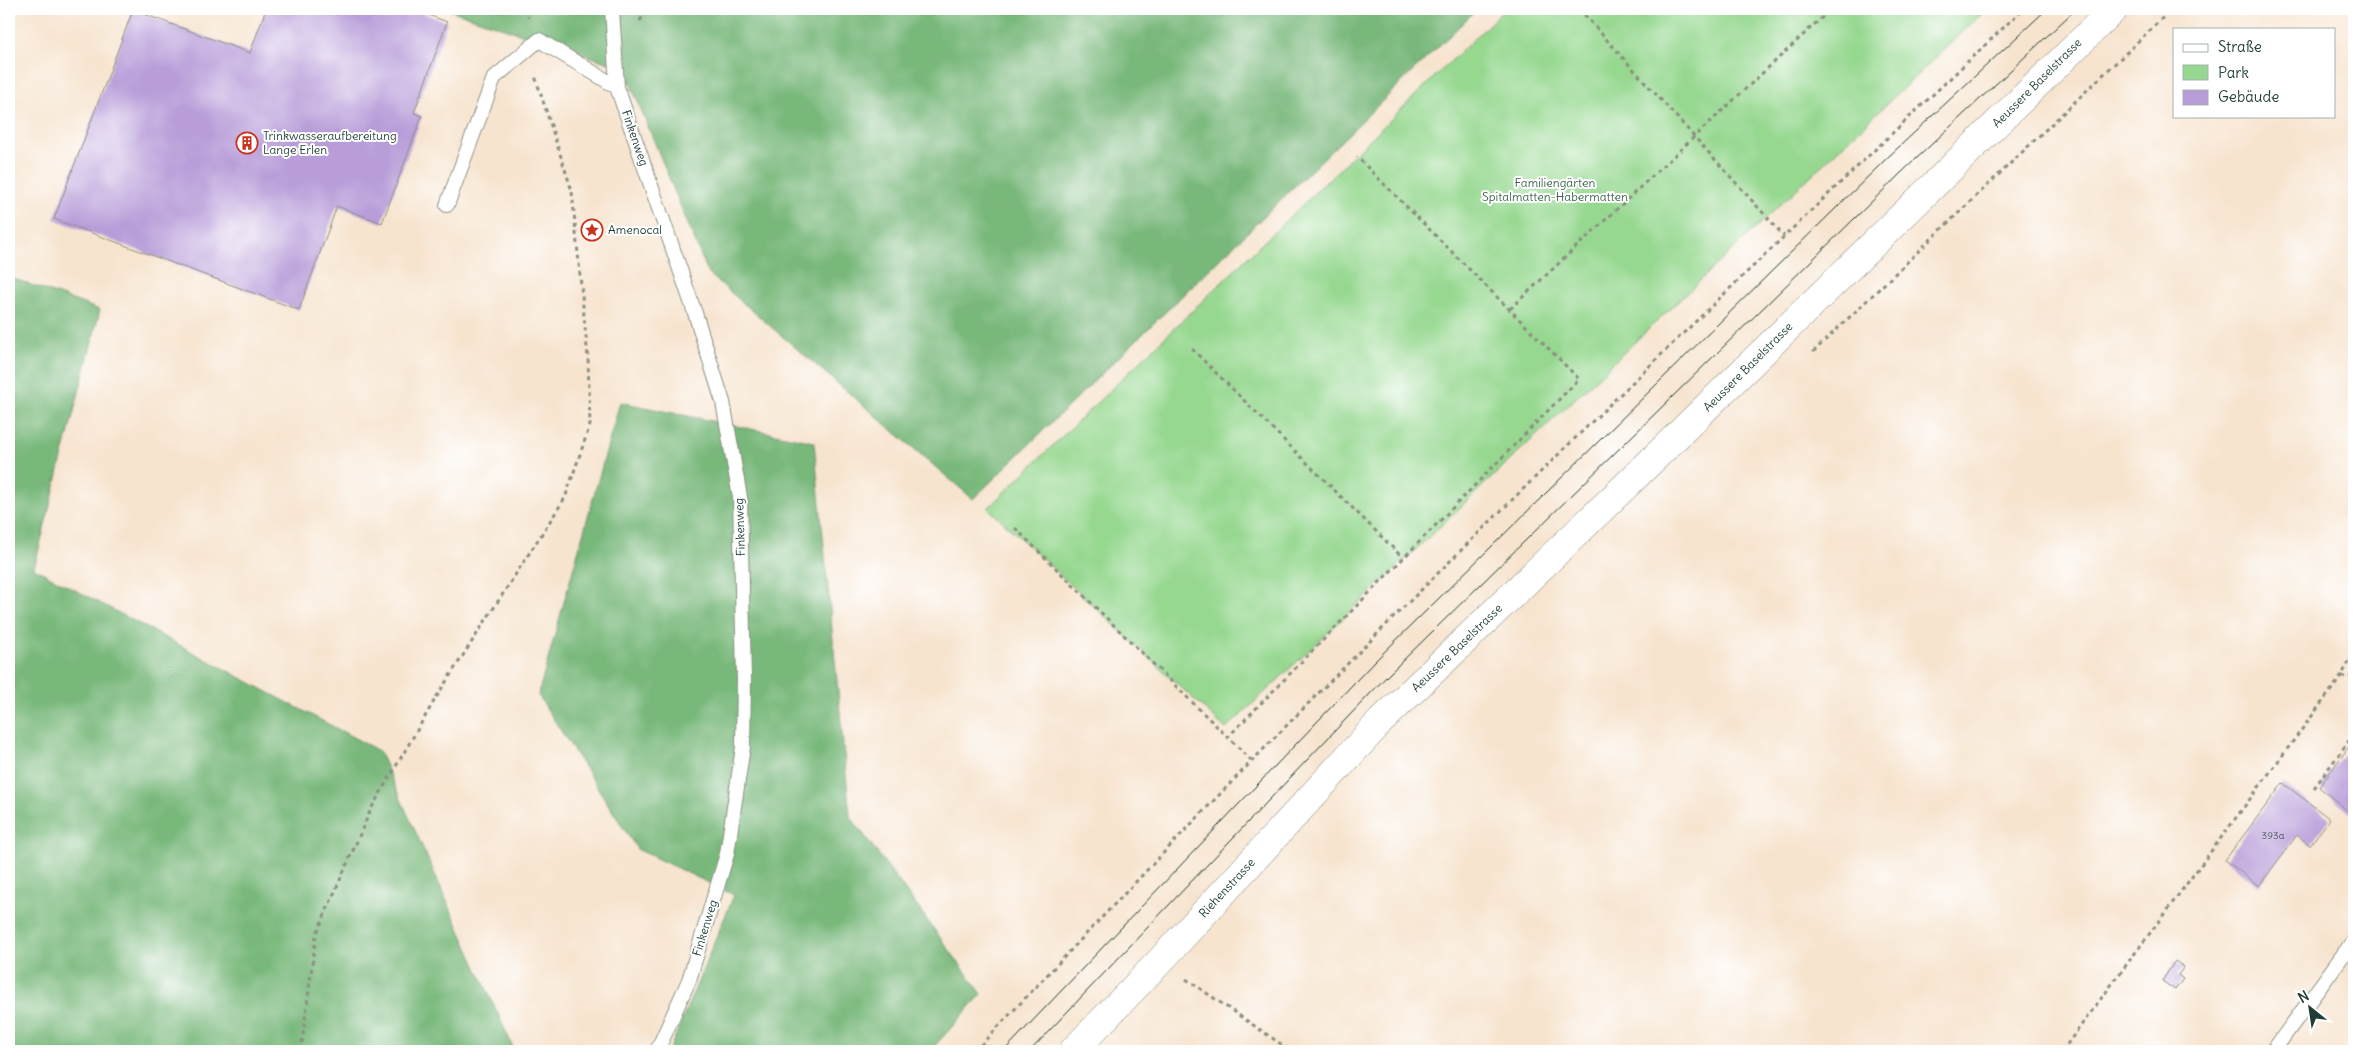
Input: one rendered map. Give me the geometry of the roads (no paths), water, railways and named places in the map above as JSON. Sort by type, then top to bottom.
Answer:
[{"type":"main road","name":"Aeussere Baselstrasse","points":[[1380,722],[1649,464],[2114,9]]},
{"type":"main road","name":"Riehenstrasse","points":[[1073,1051],[1161,960],[1380,722]]},
{"type":"lane","name":"Finkenweg","points":[[612,9],[617,87],[695,313],[723,402],[740,498],[744,679],[741,757],[727,854],[689,980],[657,1051]]},
{"type":"lane","points":[[447,205],[494,78],[539,40],[617,87]]},
{"type":"lane","points":[[2273,1051],[2354,940]]},
{"type":"tram line","points":[[1004,1051],[1374,662],[1887,158],[2047,9]]},
{"type":"tram line","points":[[1030,1051],[1387,676],[1901,173],[2076,9]]},
{"type":"place","name":"Trinkwasseraufbereitung Lange Erlen","points":[[247,143]]},
{"type":"place","name":"Amenocal","points":[[592,230]]},
{"type":"park label","name":"Familiengärten Spitalmatten-Habermatten","points":[[1555,190]]}]
